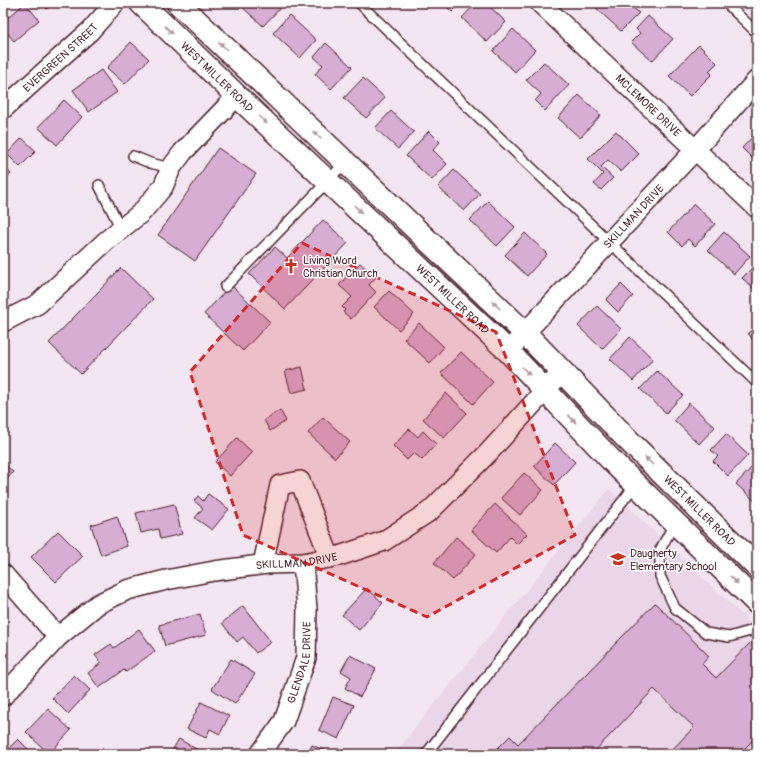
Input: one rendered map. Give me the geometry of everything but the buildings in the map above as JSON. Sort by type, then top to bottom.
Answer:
[{"type":"main road","name":"WEST MILLER ROAD","points":[[141,3],[237,96],[508,351],[636,484],[757,603]]},
{"type":"main road","name":"WEST MILLER ROAD","points":[[178,3],[524,332],[631,444],[757,567]]},
{"type":"street","name":"EVERGREEN STREET","points":[[3,109],[90,31],[115,3]]},
{"type":"street","name":"MCLEMORE DRIVE","points":[[540,3],[757,208]]},
{"type":"street","name":"SKILLMAN DRIVE","points":[[508,351],[524,332],[696,149],[757,80]]},
{"type":"street","points":[[3,322],[38,304],[100,246],[141,213],[163,187],[171,168],[183,152],[237,96]]},
{"type":"street","name":"SKILLMAN DRIVE","points":[[3,696],[58,637],[98,604],[127,590],[166,580],[214,571],[263,564],[303,563],[330,558],[384,541],[430,511],[489,452],[562,372]]},
{"type":"street","points":[[263,564],[280,485],[300,481],[330,558]]},
{"type":"street","name":"GLENDALE DRIVE","points":[[260,754],[284,721],[306,658],[307,609],[303,563]]},
{"type":"street","points":[[3,574],[58,637]]},
{"type":"lane","points":[[359,3],[610,241],[757,384]]},
{"type":"lane","points":[[726,3],[757,33]]},
{"type":"lane","points":[[133,156],[150,163],[171,168]]},
{"type":"lane","points":[[225,287],[345,162]]},
{"type":"lane","points":[[99,185],[121,229]]},
{"type":"lane","points":[[426,754],[636,484]]},
{"type":"lane","points":[[675,522],[660,550],[660,576],[675,608],[706,633],[729,637],[750,631],[757,627]]},
{"type":"highlighted area","points":[[302,243],[496,332],[575,535],[427,617],[243,535],[190,372]]},
{"type":"shaded area","name":"Daugherty Elementary School","points":[[609,489],[757,629],[757,754],[394,754]]},
{"type":"place","name":"Living Word Christian Church","points":[[291,266]]},
{"type":"place","name":"Daugherty Elementary School","points":[[618,559]]}]
